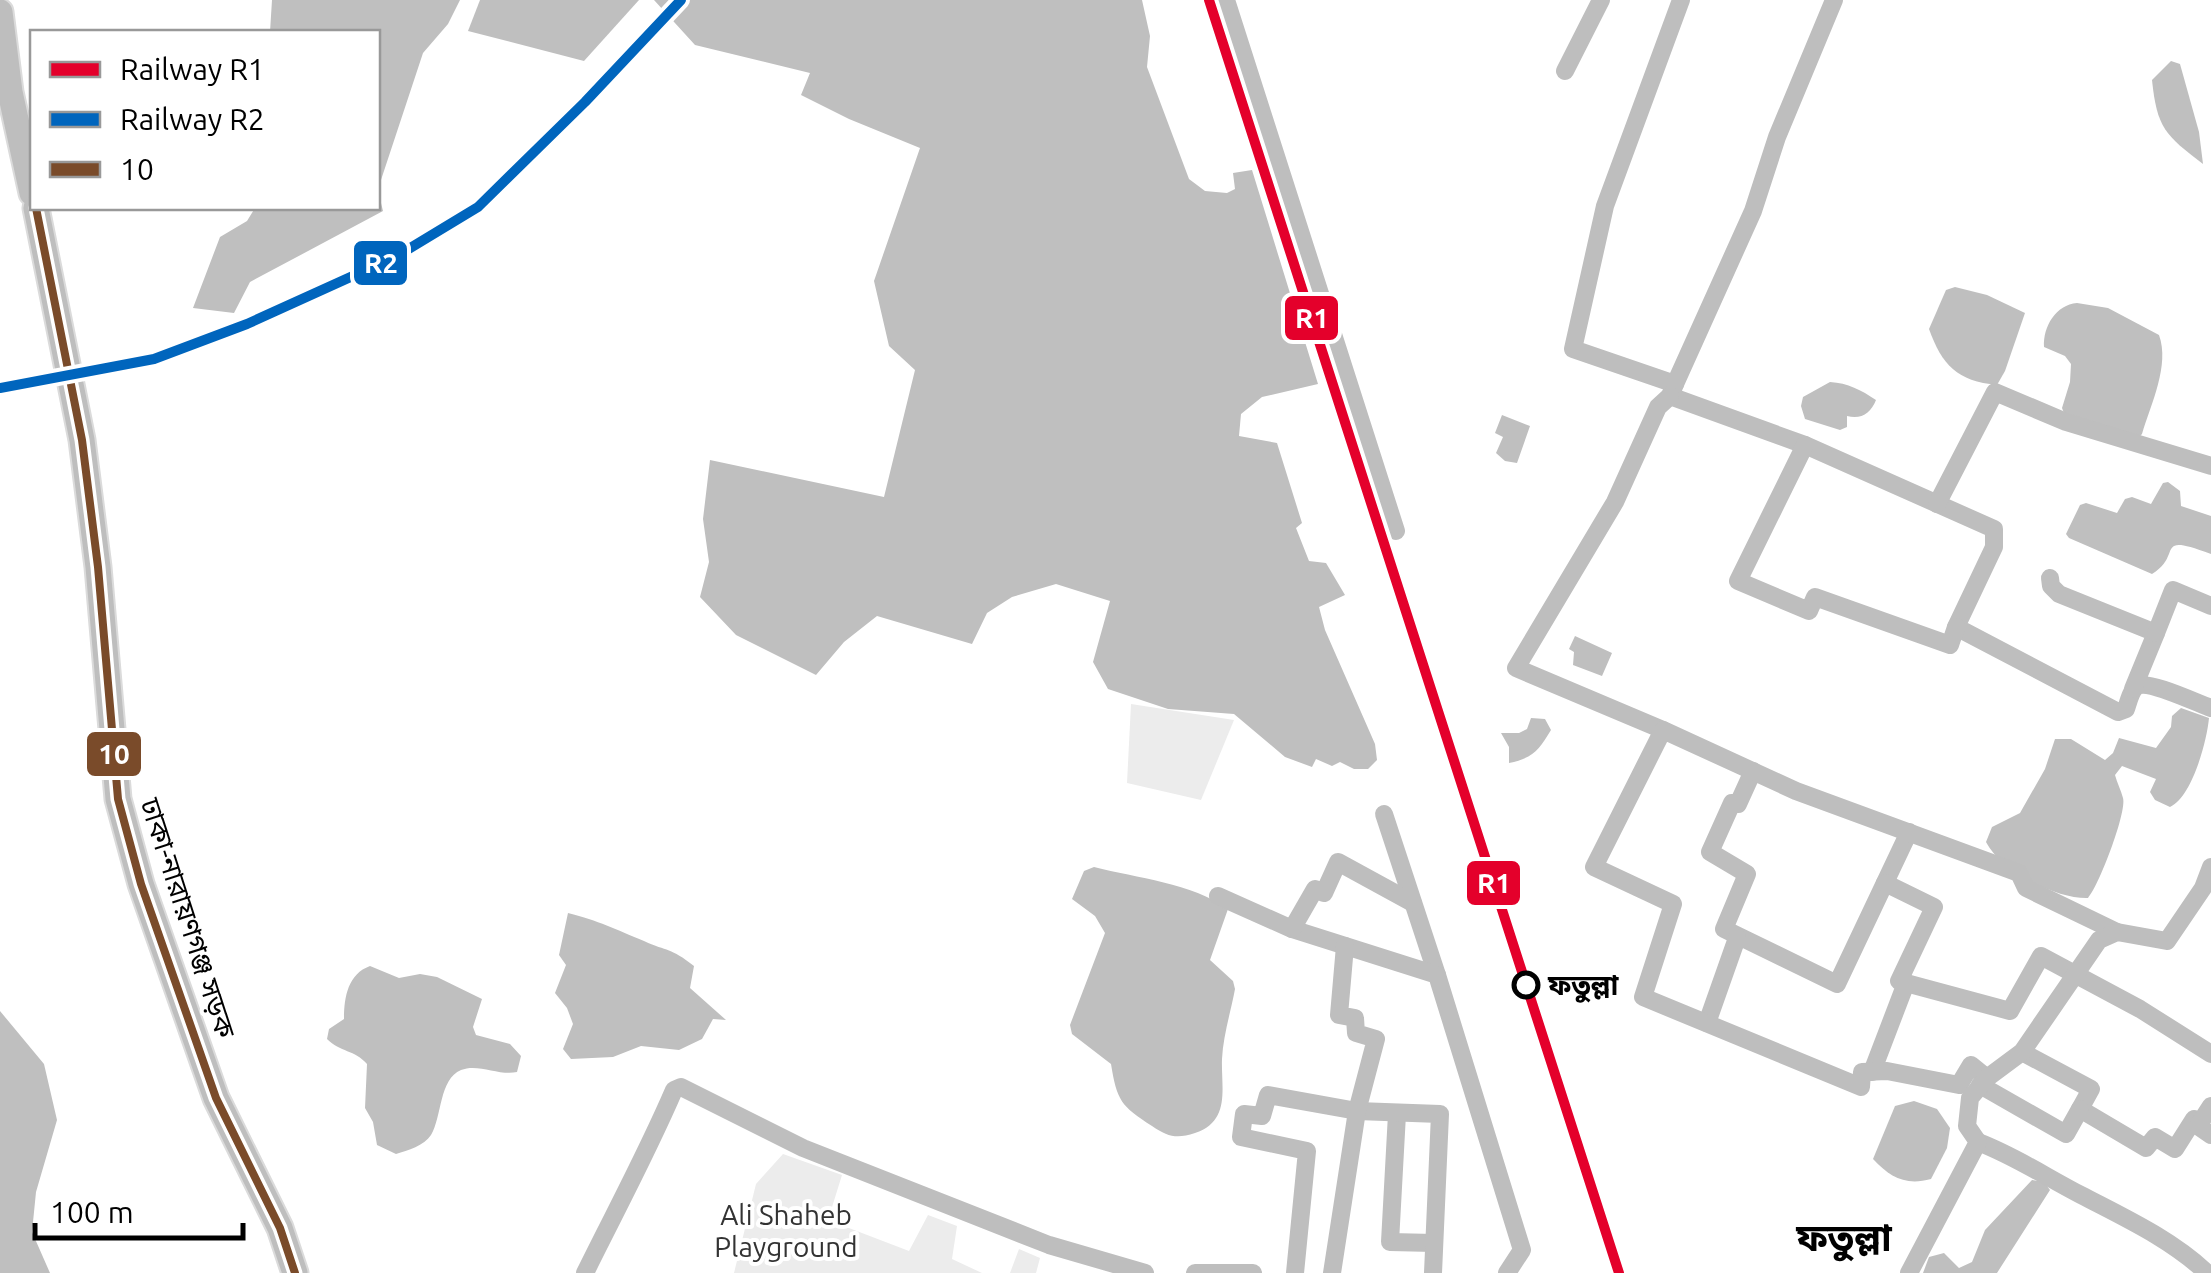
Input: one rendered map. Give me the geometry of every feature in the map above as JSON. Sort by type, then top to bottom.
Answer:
[{"type":"highway","points":[[0,12],[10,92],[30,184]]},
{"type":"highway","name":"ঢাকা-নারায়ণগঞ্জ সড়ক","points":[[36,210],[82,440],[98,566],[118,798],[141,884],[216,1098],[280,1228],[295,1273]]},
{"type":"street","points":[[1226,0],[1396,531]]},
{"type":"street","points":[[1564,70],[1601,0]]},
{"type":"street","points":[[1681,0],[1605,206],[1573,350],[1805,445],[1994,529],[1996,538],[1950,646],[1814,597],[1808,611],[1738,581],[1805,445]]},
{"type":"street","points":[[1834,0],[1777,137],[1753,211],[1672,390],[1658,407],[1615,502],[1516,668],[1752,771],[2018,873],[2026,888],[2117,932],[2167,941],[2203,888],[2211,867]]},
{"type":"street","points":[[1937,504],[1995,392],[2066,422],[2211,466]]},
{"type":"street","points":[[2050,578],[2051,586],[2059,594],[2156,633]]},
{"type":"street","points":[[1956,627],[2118,712],[2126,709],[2173,590],[2211,606]]},
{"type":"street","points":[[2133,689],[2138,685],[2152,686],[2211,708]]},
{"type":"street","points":[[1662,730],[1594,868],[1673,904],[1643,997],[1861,1088],[1862,1072],[1888,1071],[1959,1085],[1971,1065],[1984,1081],[2066,1134],[2091,1089],[2022,1052]]},
{"type":"street","points":[[1752,771],[1738,804],[1732,803],[1710,852],[1747,874],[1724,928],[1737,938],[1836,984],[1909,832]]},
{"type":"street","points":[[1384,814],[1522,1250],[1507,1273]]},
{"type":"street","points":[[1292,929],[1315,889],[1324,893],[1338,862],[1414,903]]},
{"type":"street","points":[[1885,883],[1934,908],[1899,981],[2010,1010],[2041,956],[2140,1009],[2211,1054]]},
{"type":"street","points":[[1218,896],[1292,929],[1437,975]]},
{"type":"street","points":[[2117,932],[2099,940],[2022,1052],[1984,1081],[1970,1098],[1966,1126],[1978,1142],[2012,1154],[2118,1212],[2207,1273]]},
{"type":"street","points":[[1707,1023],[1737,938]]},
{"type":"street","points":[[1332,1273],[1357,1111],[1376,1039],[1356,1034],[1356,1018],[1338,1015],[1345,946]]},
{"type":"street","points":[[1872,1072],[1906,983]]},
{"type":"street","points":[[585,1273],[636,1167],[650,1148],[674,1090],[681,1087],[803,1148],[1049,1245],[1146,1273]]},
{"type":"street","points":[[1295,1273],[1307,1151],[1241,1137],[1244,1114],[1262,1116],[1268,1095],[1357,1111],[1440,1114],[1432,1273]]},
{"type":"street","points":[[2080,1108],[2146,1148],[2154,1137],[2175,1149],[2194,1120],[2208,1121]]},
{"type":"street","points":[[1397,1114],[1390,1242],[1434,1243]]},
{"type":"street","points":[[1908,1273],[1978,1142]]},
{"type":"street","points":[[1195,1273],[1252,1273]]},
{"type":"green space","points":[[1131,704],[1234,720],[1201,800],[1127,783]]},
{"type":"green space","name":"Ali Shaheb Playground","points":[[783,1154],[842,1175],[828,1220],[909,1251],[928,1215],[957,1226],[952,1259],[982,1273],[734,1273],[756,1184]]},
{"type":"green space","points":[[1019,1249],[1040,1258],[1036,1273],[1010,1273]]},
{"type":"shaded area","points":[[272,0],[460,0],[448,24],[423,53],[380,183],[380,30],[270,30]]},
{"type":"shaded area","points":[[480,0],[639,0],[584,61],[468,31]]},
{"type":"shaded area","points":[[654,0],[1142,0],[1150,36],[1147,67],[1189,179],[1205,191],[1227,193],[1235,189],[1233,173],[1252,170],[1318,384],[1262,397],[1241,414],[1239,436],[1277,443],[1302,523],[1296,528],[1309,561],[1326,563],[1345,595],[1319,607],[1325,630],[1375,744],[1377,760],[1368,769],[1354,769],[1340,762],[1332,766],[1316,759],[1312,767],[1285,757],[1234,714],[1168,709],[1108,689],[1093,662],[1110,601],[1056,584],[1012,597],[987,613],[972,644],[877,616],[844,642],[816,675],[736,635],[700,597],[709,562],[703,519],[710,460],[884,497],[915,370],[889,346],[874,281],[920,148],[801,95],[810,73],[695,45]]},
{"type":"shaded area","points":[[2171,61],[2180,64],[2199,132],[2203,164],[2171,137],[2160,120],[2152,80]]},
{"type":"shaded area","points":[[380,199],[383,211],[250,282],[234,313],[193,308],[220,237],[247,221],[254,210],[380,210]]},
{"type":"shaded area","points":[[1955,287],[1987,295],[2025,313],[1997,385],[1961,375],[1934,342],[1929,329],[1946,290]]},
{"type":"shaded area","points":[[2077,303],[2108,308],[2159,335],[2161,372],[2142,434],[2136,440],[2064,413],[2071,364],[2065,356],[2044,347],[2044,339],[2057,312]]},
{"type":"shaded area","points":[[1830,382],[1854,388],[1876,400],[1865,414],[1847,416],[1847,427],[1840,430],[1805,419],[1803,397]]},
{"type":"shaded area","points":[[1502,415],[1530,426],[1517,463],[1505,461],[1496,453],[1503,437],[1495,433]]},
{"type":"shaded area","points":[[2168,482],[2180,491],[2181,506],[2211,516],[2211,554],[2175,546],[2152,574],[2066,534],[2080,505],[2086,503],[2117,513],[2125,499],[2132,497],[2151,504],[2163,483]]},
{"type":"shaded area","points":[[1575,636],[1612,653],[1602,676],[1573,665],[1574,652],[1569,649]]},
{"type":"shaded area","points":[[2181,708],[2209,718],[2202,754],[2191,781],[2170,807],[2155,800],[2150,792],[2156,779],[2122,766],[2115,775],[2123,798],[2121,818],[2105,865],[2088,898],[2061,894],[2031,881],[1993,853],[1986,842],[1992,827],[2020,813],[2045,769],[2055,739],[2071,739],[2105,760],[2119,738],[2156,748],[2171,727],[2172,716]]},
{"type":"shaded area","points":[[1531,718],[1545,719],[1551,730],[1535,752],[1509,763],[1509,747],[1501,733],[1527,729]]},
{"type":"shaded area","points":[[1094,867],[1181,887],[1228,909],[1210,960],[1233,981],[1235,989],[1223,1050],[1222,1102],[1214,1120],[1195,1133],[1168,1135],[1133,1113],[1118,1095],[1111,1064],[1072,1034],[1070,1025],[1105,933],[1095,916],[1072,899],[1084,871]]},
{"type":"shaded area","points":[[568,913],[686,960],[694,966],[690,988],[726,1020],[713,1019],[702,1039],[679,1050],[641,1046],[613,1057],[571,1059],[563,1049],[573,1024],[555,993],[566,965],[559,955]]},
{"type":"shaded area","points":[[370,966],[399,978],[420,974],[437,977],[482,999],[473,1027],[476,1035],[510,1044],[521,1056],[517,1072],[474,1068],[454,1075],[445,1090],[431,1135],[420,1145],[396,1154],[377,1145],[373,1122],[365,1108],[367,1064],[327,1039],[329,1029],[344,1019],[352,980]]},
{"type":"shaded area","points":[[0,1011],[44,1064],[57,1120],[36,1192],[32,1232],[50,1273],[0,1273]]},
{"type":"shaded area","points":[[1914,1101],[1937,1109],[1950,1128],[1947,1148],[1931,1179],[1913,1181],[1892,1175],[1873,1159],[1895,1106]]},
{"type":"shaded area","points":[[2032,1180],[2044,1182],[2050,1190],[1997,1273],[1923,1273],[1929,1257],[1944,1253],[1959,1268],[1972,1262],[1985,1230]]},
{"type":"rail line","name":"R2","points":[[0,388],[154,359],[247,324],[397,256],[478,207],[681,0]]},
{"type":"rail line","name":"R1","points":[[1209,0],[1619,1273]]},
{"type":"transit line","name":"10","points":[[36,210],[82,440],[98,567],[118,799],[141,884],[216,1098],[280,1228],[295,1273]]},
{"type":"place","name":"ফতুল্লা","points":[[1526,985]]},
{"type":"district","name":"ফতুল্লা","points":[[1844,1238]]}]
